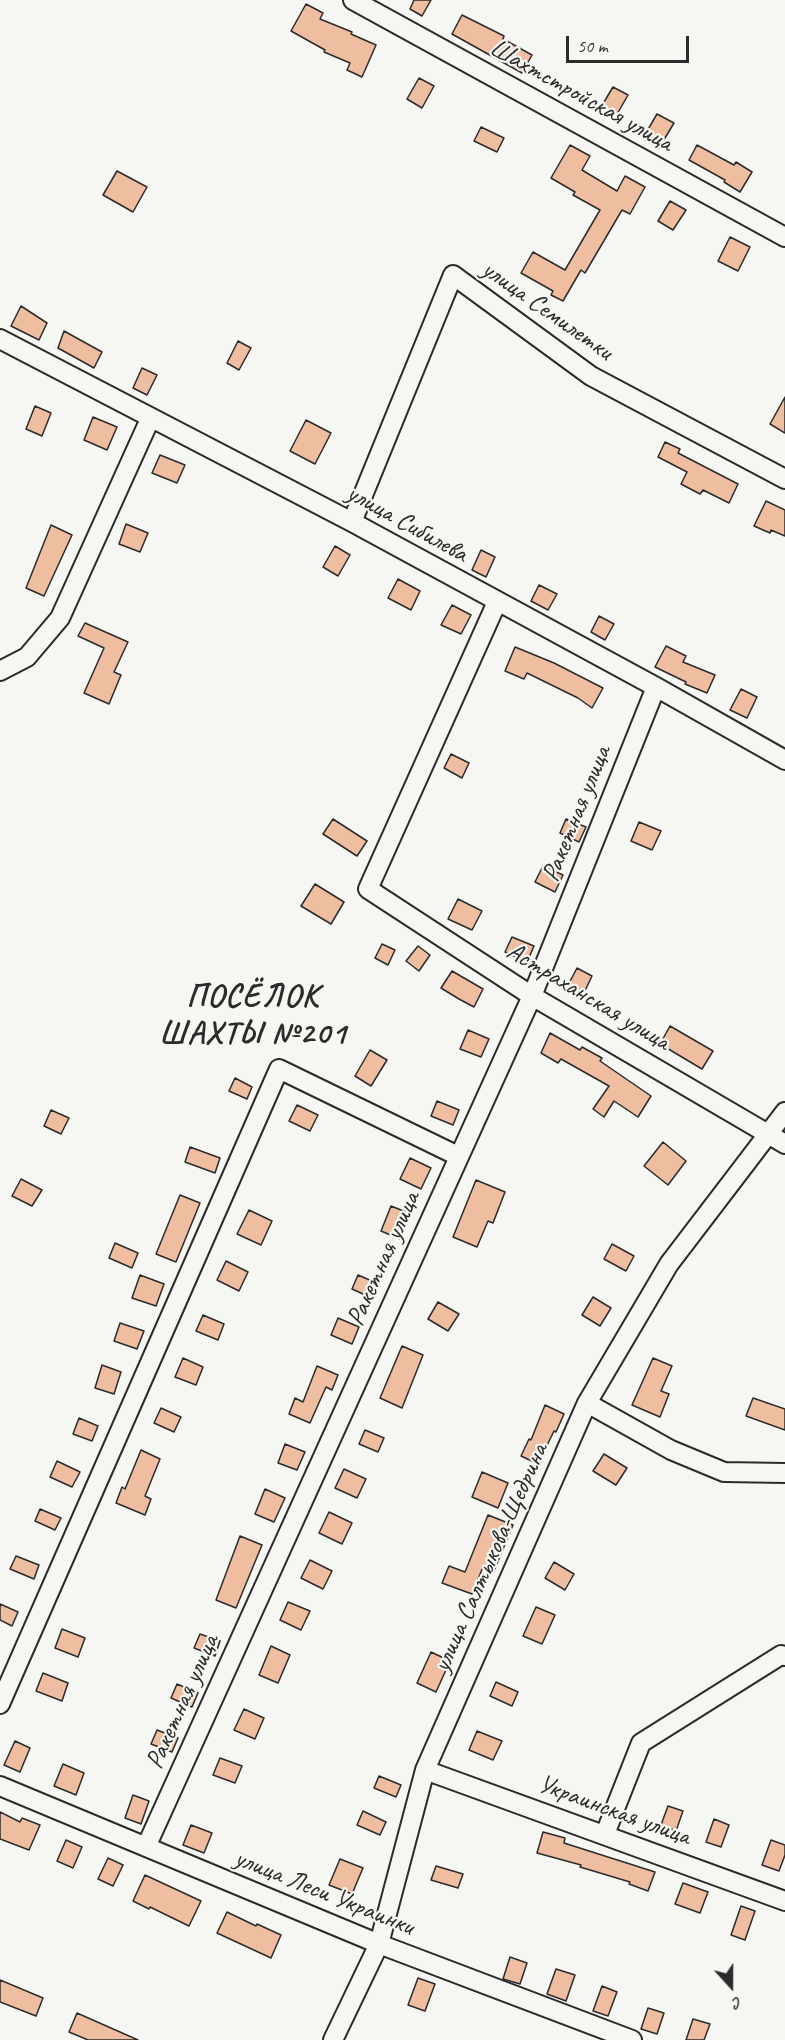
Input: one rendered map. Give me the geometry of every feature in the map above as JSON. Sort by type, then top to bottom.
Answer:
[{"type":"street","name":"Шахтстройская улица","points":[[353,0],[785,237]]},
{"type":"street","name":"улица Семилетки","points":[[352,522],[453,275],[591,376],[785,479]]},
{"type":"street","name":"улица Сибилева","points":[[0,339],[352,522],[656,687],[785,760]]},
{"type":"street","points":[[0,671],[27,657],[60,618],[150,419]]},
{"type":"street","name":"Астраханская улица","points":[[497,602],[368,889],[532,996],[785,1144]]},
{"type":"street","name":"Ракетная улица","points":[[146,1847],[532,996],[656,687]]},
{"type":"street","points":[[0,1704],[279,1069],[458,1156]]},
{"type":"street","points":[[768,1133],[785,1112]]},
{"type":"street","name":"улица Салтыкова-Щедрина","points":[[333,2040],[378,1944],[425,1770],[587,1403],[669,1264],[768,1133]]},
{"type":"street","points":[[587,1403],[671,1450],[723,1472],[785,1473]]},
{"type":"street","points":[[605,1834],[641,1743],[783,1656]]},
{"type":"street","name":"Украинская улица","points":[[425,1770],[785,1901]]},
{"type":"street","name":"улица Леси Украинки","points":[[0,1786],[378,1944],[632,2040]]},
{"type":"building","points":[[414,0],[431,0],[422,16],[410,9]]},
{"type":"building","points":[[306,4],[323,13],[320,19],[376,45],[362,77],[347,70],[350,63],[324,52],[325,50],[291,31]]},
{"type":"building","points":[[462,15],[504,36],[503,39],[532,55],[522,73],[452,34]]},
{"type":"building","points":[[419,78],[434,86],[422,108],[407,99]]},
{"type":"building","points":[[613,87],[628,95],[616,116],[601,107]]},
{"type":"building","points":[[657,114],[674,123],[659,148],[643,138]]},
{"type":"building","points":[[481,127],[504,138],[497,152],[474,141]]},
{"type":"building","points":[[570,145],[590,156],[582,170],[617,191],[625,176],[645,187],[630,214],[622,210],[585,273],[581,270],[563,301],[551,295],[553,291],[521,273],[533,252],[565,270],[600,210],[573,195],[575,192],[551,178]]},
{"type":"building","points":[[697,145],[734,165],[736,162],[752,172],[740,192],[724,182],[725,180],[689,160]]},
{"type":"building","points":[[117,171],[147,187],[133,212],[103,195]]},
{"type":"building","points":[[670,201],[686,210],[673,230],[658,221]]},
{"type":"building","points":[[730,237],[750,247],[738,271],[718,261]]},
{"type":"building","points":[[21,306],[47,323],[39,340],[11,326]]},
{"type":"building","points":[[64,331],[102,352],[94,368],[58,348]]},
{"type":"building","points":[[238,341],[251,348],[239,370],[227,363]]},
{"type":"building","points":[[142,368],[157,375],[147,395],[133,388]]},
{"type":"building","points":[[785,397],[785,433],[770,424]]},
{"type":"building","points":[[35,406],[51,413],[42,436],[26,429]]},
{"type":"building","points":[[93,417],[117,427],[107,450],[84,440]]},
{"type":"building","points":[[306,420],[331,433],[315,464],[290,451]]},
{"type":"building","points":[[665,442],[680,449],[678,453],[738,484],[729,503],[703,490],[700,494],[681,484],[687,472],[658,457]]},
{"type":"building","points":[[160,455],[185,465],[177,483],[152,473]]},
{"type":"building","points":[[766,501],[785,510],[785,536],[754,526]]},
{"type":"building","points":[[126,524],[148,533],[140,552],[119,544]]},
{"type":"building","points":[[51,525],[72,535],[44,596],[26,588]]},
{"type":"building","points":[[335,546],[350,555],[338,576],[323,567]]},
{"type":"building","points":[[481,550],[495,557],[486,577],[472,570]]},
{"type":"building","points":[[398,579],[420,591],[411,610],[388,598]]},
{"type":"building","points":[[539,585],[557,594],[548,610],[531,601]]},
{"type":"building","points":[[452,605],[471,615],[461,634],[441,625]]},
{"type":"building","points":[[599,616],[614,624],[605,640],[591,632]]},
{"type":"building","points":[[85,623],[128,642],[114,672],[121,675],[109,704],[84,693],[104,648],[78,636]]},
{"type":"building","points":[[666,646],[686,656],[683,662],[715,675],[707,693],[655,667]]},
{"type":"building","points":[[515,647],[554,663],[603,688],[592,708],[578,698],[527,673],[524,679],[505,671]]},
{"type":"building","points":[[741,689],[757,697],[747,718],[730,710]]},
{"type":"building","points":[[451,754],[469,763],[462,778],[444,768]]},
{"type":"building","points":[[333,819],[367,841],[357,856],[323,834]]},
{"type":"building","points":[[566,819],[586,827],[579,842],[560,833]]},
{"type":"building","points":[[639,822],[661,831],[652,850],[631,841]]},
{"type":"building","points":[[543,866],[563,875],[555,892],[535,882]]},
{"type":"building","points":[[315,884],[344,902],[331,924],[301,906]]},
{"type":"building","points":[[458,899],[482,911],[472,930],[448,919]]},
{"type":"building","points":[[512,937],[534,946],[527,962],[505,952]]},
{"type":"building","points":[[382,944],[395,950],[388,965],[375,958]]},
{"type":"building","points":[[418,946],[430,955],[419,971],[406,961]]},
{"type":"building","points":[[577,968],[592,976],[582,997],[566,989]]},
{"type":"building","points":[[452,971],[483,989],[474,1007],[441,988]]},
{"type":"building","points":[[670,1026],[713,1051],[702,1069],[660,1044]]},
{"type":"building","points":[[468,1030],[489,1039],[481,1057],[460,1049]]},
{"type":"building","points":[[550,1033],[580,1050],[582,1047],[602,1058],[600,1061],[651,1096],[638,1117],[614,1101],[604,1117],[593,1109],[609,1086],[561,1059],[558,1063],[541,1053]]},
{"type":"building","points":[[370,1050],[387,1060],[371,1086],[355,1076]]},
{"type":"building","points":[[235,1078],[252,1087],[247,1099],[229,1091]]},
{"type":"building","points":[[437,1101],[459,1110],[453,1125],[431,1116]]},
{"type":"building","points":[[297,1105],[318,1115],[310,1131],[289,1121]]},
{"type":"building","points":[[51,1110],[69,1118],[61,1134],[44,1126]]},
{"type":"building","points":[[663,1142],[686,1161],[668,1185],[644,1166]]},
{"type":"building","points":[[190,1147],[220,1158],[215,1173],[185,1162]]},
{"type":"building","points":[[410,1158],[431,1168],[421,1189],[400,1179]]},
{"type":"building","points":[[21,1179],[42,1190],[32,1206],[12,1196]]},
{"type":"building","points":[[476,1180],[505,1192],[493,1223],[488,1221],[477,1247],[453,1237]]},
{"type":"building","points":[[180,1195],[200,1203],[176,1262],[156,1254]]},
{"type":"building","points":[[391,1206],[411,1214],[400,1239],[381,1231]]},
{"type":"building","points":[[249,1210],[272,1221],[261,1245],[237,1234]]},
{"type":"building","points":[[115,1243],[138,1253],[132,1268],[109,1258]]},
{"type":"building","points":[[612,1244],[634,1256],[626,1271],[604,1259]]},
{"type":"building","points":[[226,1261],[248,1272],[239,1291],[217,1280]]},
{"type":"building","points":[[140,1275],[164,1284],[156,1306],[132,1298]]},
{"type":"building","points":[[358,1275],[379,1284],[372,1298],[352,1289]]},
{"type":"building","points":[[593,1297],[611,1308],[600,1326],[582,1315]]},
{"type":"building","points":[[438,1302],[459,1314],[448,1331],[428,1319]]},
{"type":"building","points":[[203,1315],[224,1324],[218,1340],[196,1331]]},
{"type":"building","points":[[338,1318],[359,1327],[352,1344],[331,1335]]},
{"type":"building","points":[[120,1323],[144,1331],[137,1349],[114,1341]]},
{"type":"building","points":[[402,1346],[423,1355],[402,1408],[380,1398]]},
{"type":"building","points":[[183,1358],[203,1367],[196,1385],[175,1377]]},
{"type":"building","points":[[653,1358],[672,1366],[661,1391],[669,1394],[660,1417],[632,1405]]},
{"type":"building","points":[[102,1365],[121,1372],[114,1394],[95,1388]]},
{"type":"building","points":[[317,1366],[338,1375],[332,1390],[326,1387],[310,1423],[289,1414],[295,1398],[303,1402]]},
{"type":"building","points":[[753,1398],[785,1409],[785,1430],[746,1416]]},
{"type":"building","points":[[545,1405],[564,1414],[538,1464],[521,1456],[529,1439],[531,1440]]},
{"type":"building","points":[[161,1408],[181,1417],[174,1432],[154,1423]]},
{"type":"building","points":[[79,1418],[98,1426],[92,1441],[73,1434]]},
{"type":"building","points":[[365,1430],[384,1438],[378,1452],[359,1444]]},
{"type":"building","points":[[285,1444],[305,1452],[297,1470],[278,1463]]},
{"type":"building","points":[[141,1450],[160,1459],[145,1496],[151,1499],[145,1515],[116,1503],[122,1487],[125,1489]]},
{"type":"building","points":[[604,1454],[627,1468],[616,1485],[593,1471]]},
{"type":"building","points":[[57,1461],[80,1472],[72,1487],[50,1477]]},
{"type":"building","points":[[344,1469],[366,1479],[357,1498],[335,1488]]},
{"type":"building","points":[[482,1472],[508,1483],[498,1508],[472,1497]]},
{"type":"building","points":[[265,1489],[285,1498],[274,1522],[255,1514]]},
{"type":"building","points":[[40,1509],[61,1518],[55,1530],[35,1521]]},
{"type":"building","points":[[329,1512],[352,1523],[342,1544],[319,1533]]},
{"type":"building","points":[[488,1515],[513,1525],[494,1571],[483,1567],[472,1594],[442,1583],[449,1566],[465,1572]]},
{"type":"building","points":[[240,1536],[262,1545],[236,1608],[216,1600]]},
{"type":"building","points":[[16,1556],[39,1565],[34,1579],[10,1569]]},
{"type":"building","points":[[310,1560],[332,1571],[323,1589],[301,1578]]},
{"type":"building","points":[[554,1562],[574,1574],[565,1590],[545,1578]]},
{"type":"building","points":[[288,1602],[310,1611],[301,1630],[280,1620]]},
{"type":"building","points":[[0,1604],[18,1612],[12,1626],[0,1620]]},
{"type":"building","points":[[536,1607],[555,1615],[542,1644],[523,1636]]},
{"type":"building","points":[[62,1629],[85,1638],[78,1657],[55,1648]]},
{"type":"building","points":[[200,1634],[220,1641],[215,1656],[194,1648]]},
{"type":"building","points":[[271,1646],[290,1655],[278,1683],[259,1675]]},
{"type":"building","points":[[431,1652],[450,1661],[436,1692],[417,1683]]},
{"type":"building","points":[[43,1673],[68,1683],[62,1701],[36,1691]]},
{"type":"building","points":[[496,1682],[518,1692],[512,1706],[490,1696]]},
{"type":"building","points":[[177,1684],[198,1693],[192,1707],[171,1698]]},
{"type":"building","points":[[244,1709],[264,1718],[255,1739],[234,1730]]},
{"type":"building","points":[[157,1730],[178,1738],[172,1752],[151,1744]]},
{"type":"building","points":[[477,1731],[502,1741],[493,1760],[469,1750]]},
{"type":"building","points":[[15,1741],[30,1748],[20,1772],[4,1765]]},
{"type":"building","points":[[220,1758],[242,1766],[235,1783],[213,1775]]},
{"type":"building","points":[[63,1764],[84,1773],[76,1795],[54,1786]]},
{"type":"building","points":[[379,1776],[401,1785],[396,1797],[374,1788]]},
{"type":"building","points":[[133,1795],[149,1801],[141,1824],[125,1818]]},
{"type":"building","points":[[668,1806],[683,1811],[676,1831],[661,1825]]},
{"type":"building","points":[[363,1811],[386,1822],[380,1835],[357,1825]]},
{"type":"building","points":[[0,1812],[20,1822],[22,1818],[40,1825],[29,1850],[0,1839]]},
{"type":"building","points":[[714,1819],[729,1825],[721,1847],[706,1842]]},
{"type":"building","points":[[191,1825],[212,1833],[204,1853],[183,1845]]},
{"type":"building","points":[[543,1832],[565,1838],[564,1843],[655,1872],[648,1891],[629,1884],[630,1882],[580,1867],[581,1865],[537,1853]]},
{"type":"building","points":[[66,1840],[82,1847],[73,1868],[57,1861]]},
{"type":"building","points":[[771,1840],[785,1845],[785,1855],[779,1871],[762,1865]]},
{"type":"building","points":[[108,1858],[123,1865],[113,1886],[98,1879]]},
{"type":"building","points":[[340,1859],[363,1868],[352,1894],[329,1885]]},
{"type":"building","points":[[436,1866],[463,1874],[458,1888],[431,1880]]},
{"type":"building","points":[[145,1875],[201,1901],[189,1926],[133,1901]]},
{"type":"building","points":[[683,1883],[708,1892],[700,1913],[675,1904]]},
{"type":"building","points":[[741,1906],[755,1911],[745,1940],[731,1935]]},
{"type":"building","points":[[227,1912],[281,1935],[271,1958],[217,1933]]},
{"type":"building","points":[[510,1957],[527,1963],[520,1984],[503,1979]]},
{"type":"building","points":[[556,1969],[575,1975],[566,2001],[547,1994]]},
{"type":"building","points":[[418,1978],[435,1984],[425,2011],[408,2005]]},
{"type":"building","points":[[0,1980],[43,1998],[36,2016],[0,2002]]},
{"type":"building","points":[[602,1986],[617,1992],[608,2016],[593,2011]]},
{"type":"building","points":[[648,2008],[664,2013],[657,2034],[641,2029]]},
{"type":"building","points":[[77,2013],[138,2040],[88,2040],[69,2032]]},
{"type":"building","points":[[693,2019],[710,2024],[704,2040],[686,2040]]},
{"type":"district","name":"ПОСЁЛОК ШАХТЫ №201","points":[[253,1016]]}]
